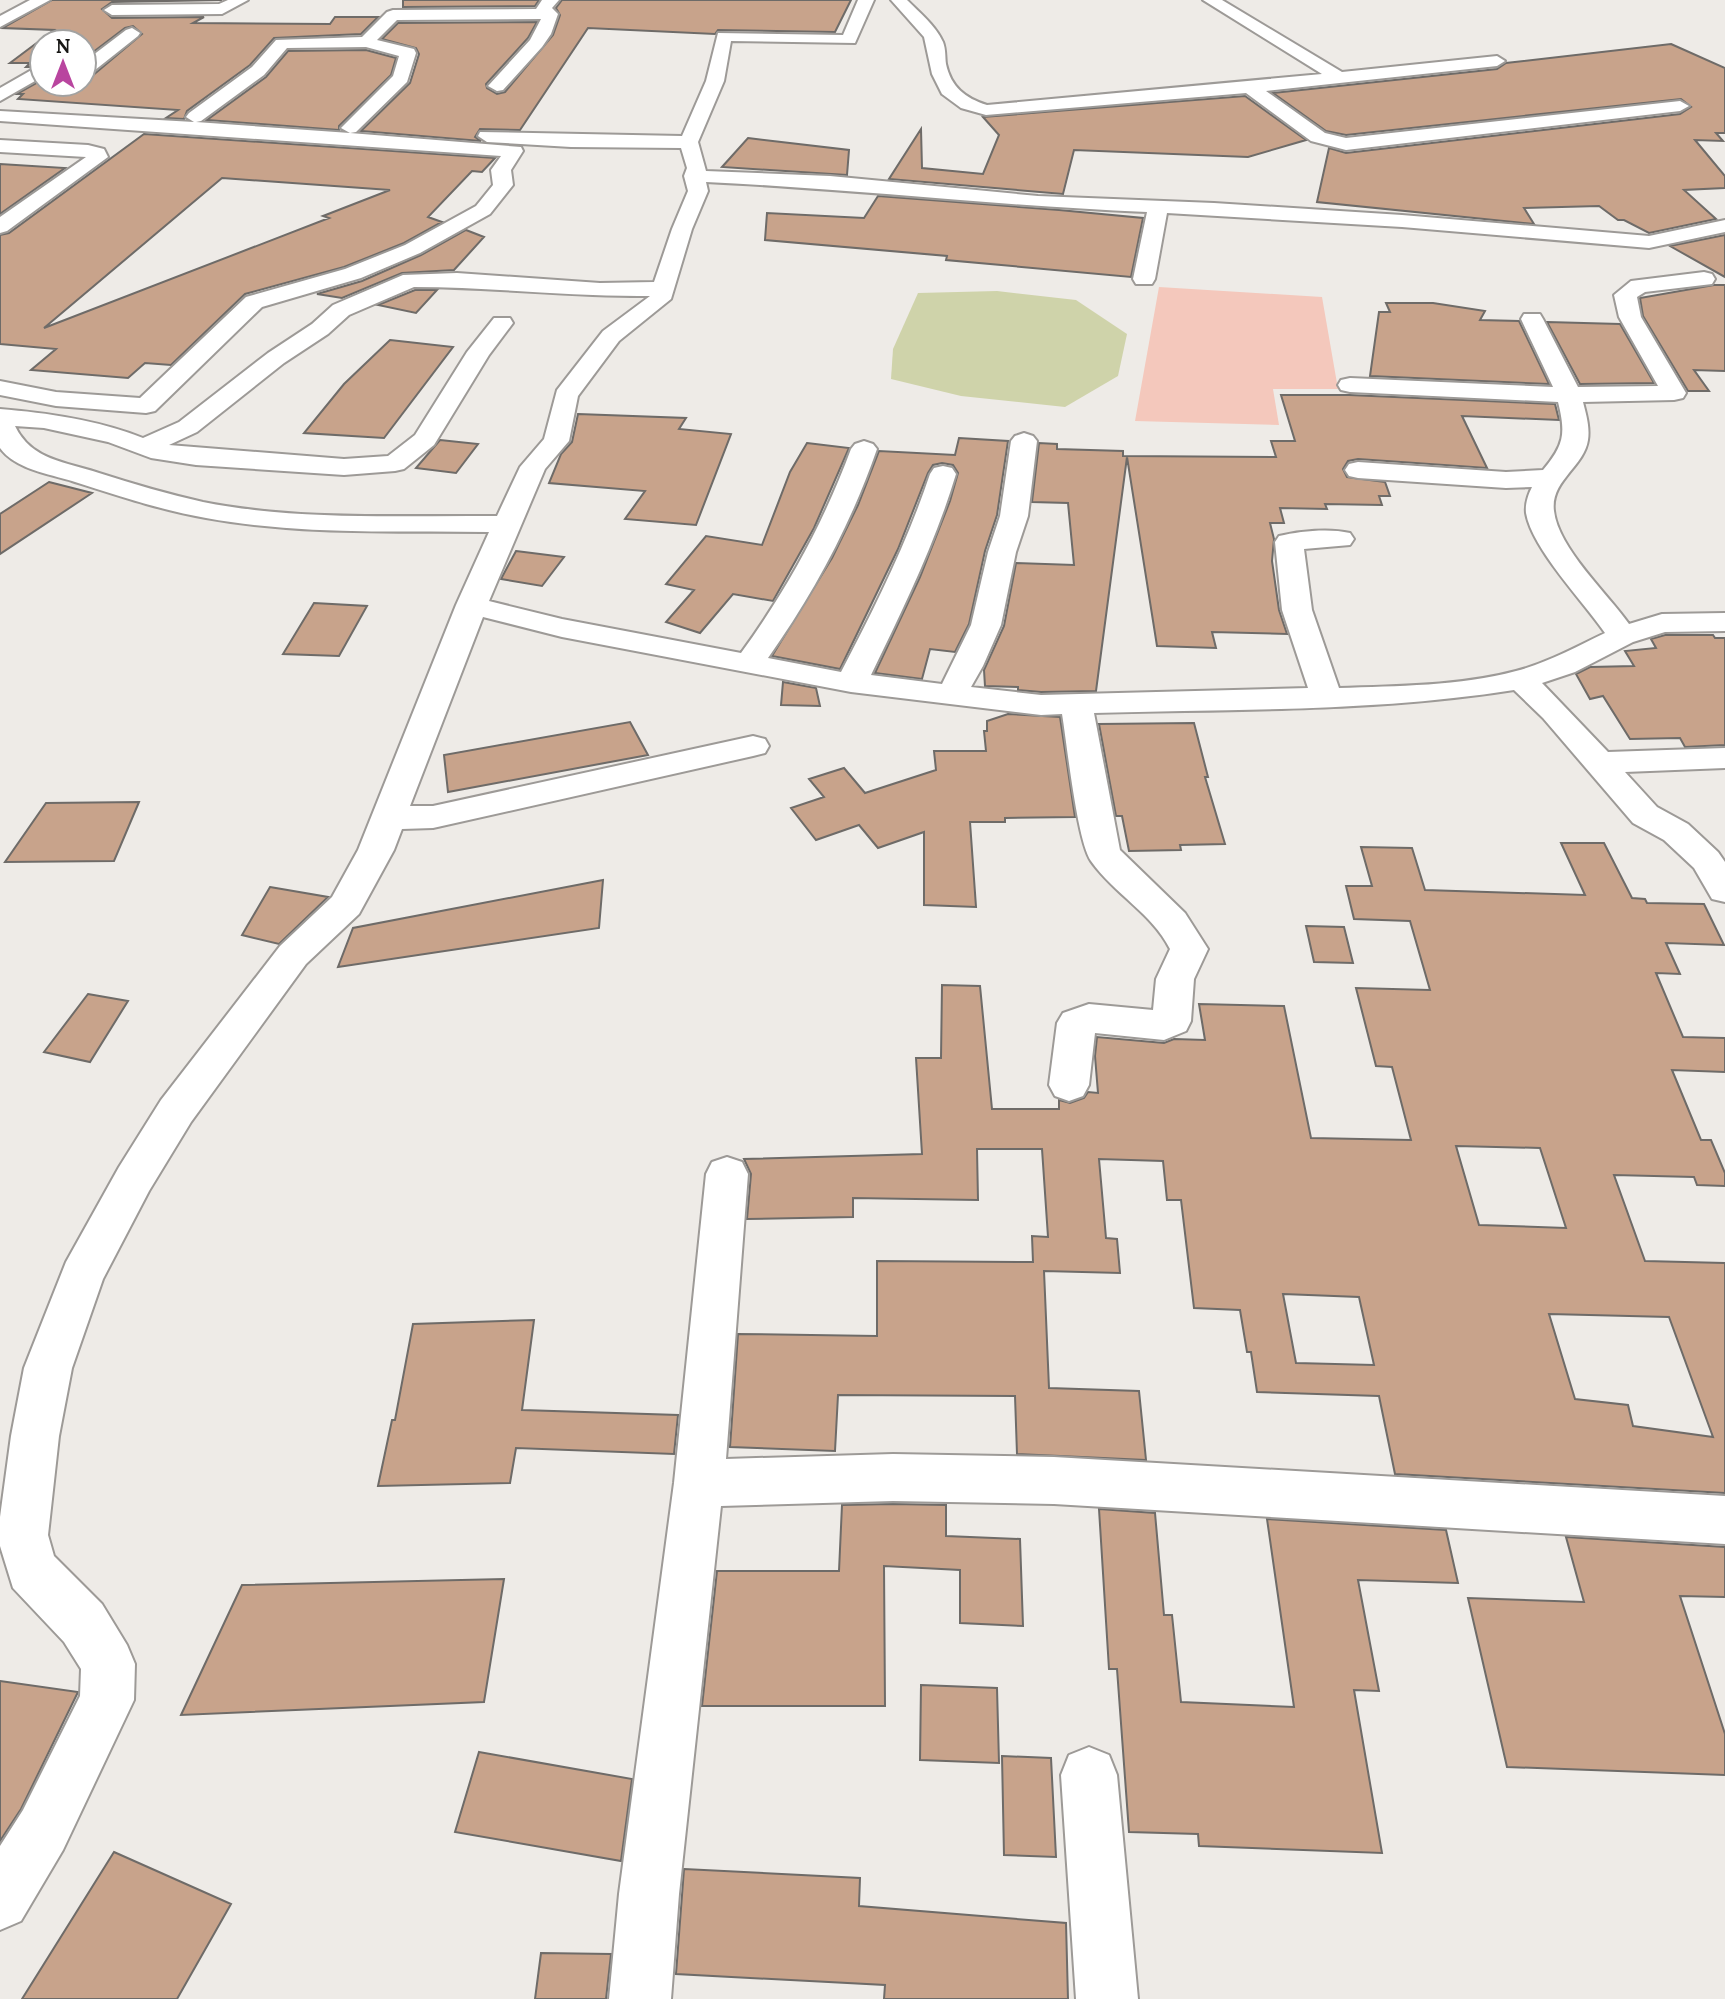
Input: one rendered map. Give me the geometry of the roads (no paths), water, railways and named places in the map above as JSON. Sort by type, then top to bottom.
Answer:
[{"type":"street","points":[[0,22],[42,0]]},
{"type":"street","points":[[98,60],[138,33],[108,20],[224,9],[240,0]]},
{"type":"street","points":[[366,42],[410,0]]},
{"type":"street","points":[[0,1900],[43,1829],[107,1700],[108,1664],[83,1623],[31,1570],[23,1535],[48,1368],[82,1276],[134,1179],[176,1111],[293,955],[346,905],[376,850],[435,706],[471,605],[506,524],[533,467],[556,441],[566,395],[611,336],[660,299],[682,229],[698,191],[694,176],[697,167],[689,142],[715,81],[724,36],[849,40],[866,0]]},
{"type":"street","points":[[899,0],[928,30],[936,45],[940,73],[948,92],[957,101],[986,110],[1250,88],[1497,61]]},
{"type":"street","points":[[1211,0],[1338,77]]},
{"type":"street","points":[[393,15],[550,7],[549,24],[497,86]]},
{"type":"street","points":[[195,117],[258,71],[282,43],[366,42],[408,53],[401,78],[350,128]]},
{"type":"street","points":[[0,96],[28,78]]},
{"type":"street","points":[[1250,88],[1318,137],[1346,144],[1680,106]]},
{"type":"street","points":[[0,104],[45,101],[283,126],[350,128],[404,134],[571,141],[689,142]]},
{"type":"street","points":[[0,116],[514,151],[501,170],[503,185],[485,209],[437,236],[360,271],[272,293],[254,302],[146,406],[56,399],[0,388]]},
{"type":"street","points":[[0,246],[43,214],[143,124]]},
{"type":"street","points":[[0,146],[88,151],[97,153],[98,157],[0,228]]},
{"type":"street","points":[[694,176],[830,182],[1038,202],[1158,206],[1402,221],[1649,242],[1725,226]]},
{"type":"street","points":[[1144,279],[1158,206]]},
{"type":"street","points":[[1649,242],[1661,255],[1685,271],[1715,284]]},
{"type":"street","points":[[143,447],[188,427],[276,358],[320,329],[341,310],[411,280],[457,280],[600,290],[662,289]]},
{"type":"street","points":[[1350,385],[1566,395],[1674,393],[1630,317],[1625,295],[1639,286],[1715,284]]},
{"type":"street","points":[[1532,319],[1555,362],[1577,433],[1573,450],[1543,490],[1540,512],[1547,536],[1606,611],[1622,636]]},
{"type":"street","points":[[502,323],[479,352],[425,440],[395,463],[344,467],[196,457],[143,447],[116,436],[44,420],[0,419],[12,447],[34,461],[139,494],[204,510],[252,517],[331,522],[506,524]]},
{"type":"street","points":[[950,695],[968,666],[986,625],[1002,552],[1014,516],[1024,440]]},
{"type":"street","points":[[748,664],[781,620],[817,557],[852,485],[864,449]]},
{"type":"street","points":[[1358,470],[1506,480],[1550,478]]},
{"type":"street","points":[[851,683],[896,594],[930,515],[943,474]]},
{"type":"street","points":[[1326,696],[1297,610],[1289,542],[1340,539]]},
{"type":"street","points":[[471,605],[562,628],[851,683],[1041,705],[1380,696],[1455,690],[1521,680],[1564,665],[1622,636],[1662,623],[1725,622]]},
{"type":"street","points":[[1521,680],[1554,711],[1645,815],[1676,832],[1706,860],[1725,890]]},
{"type":"street","points":[[1069,1085],[1077,1023],[1089,1018],[1164,1025],[1172,1021],[1175,979],[1189,949],[1175,925],[1113,867],[1103,852],[1076,704]]},
{"type":"street","points":[[388,818],[433,817],[753,746]]},
{"type":"street","points":[[1598,763],[1725,758]]},
{"type":"street","points":[[640,1999],[649,1894],[699,1483],[727,1174]]},
{"type":"street","points":[[699,1483],[957,1478],[1176,1488],[1594,1516],[1725,1520]]},
{"type":"street","points":[[1089,1775],[1107,1999]]}]
